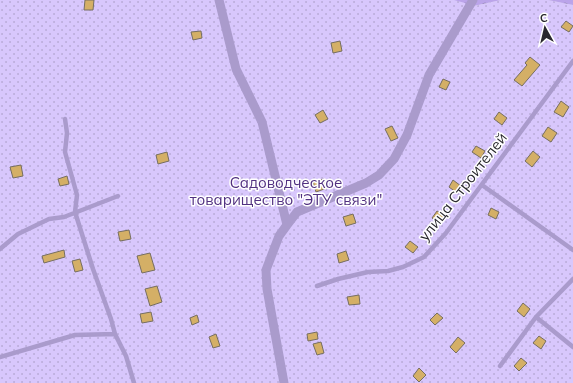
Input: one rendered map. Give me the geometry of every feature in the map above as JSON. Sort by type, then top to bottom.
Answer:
[{"type":"street","points":[[219,0],[236,69],[262,122],[287,224]]},
{"type":"street","points":[[284,383],[267,289],[266,270],[278,236],[297,212],[366,184],[378,175],[394,159],[407,135],[429,75],[473,0]]},
{"type":"lane","name":"улица Строителей","points":[[317,286],[338,278],[403,267],[424,257],[446,233],[573,61]]},
{"type":"lane","points":[[65,119],[67,133],[65,152],[76,195],[75,212],[115,334],[126,356],[134,383]]},
{"type":"lane","points":[[482,185],[573,250]]},
{"type":"lane","points":[[0,249],[18,234],[49,219],[64,216],[118,196]]},
{"type":"lane","points":[[500,366],[536,317],[573,279]]},
{"type":"lane","points":[[536,317],[573,347]]},
{"type":"lane","points":[[0,357],[75,335],[115,334]]},
{"type":"green space","name":"Садоводческое товарищество \"ЭТУ связи\"","points":[[0,0],[472,0],[470,7],[501,0],[548,0],[573,5],[573,383],[0,383]]},
{"type":"green space","points":[[454,0],[501,0],[469,7],[465,3]]},
{"type":"green space","points":[[548,0],[573,0],[573,5]]},
{"type":"building","points":[[85,0],[94,0],[93,10],[84,10]]},
{"type":"building","points":[[566,21],[573,26],[569,32],[561,27]]},
{"type":"building","points":[[201,31],[202,38],[193,40],[191,32]]},
{"type":"building","points":[[340,41],[342,51],[333,53],[331,43]]},
{"type":"building","points":[[530,57],[540,65],[522,86],[514,80],[527,65],[525,63]]},
{"type":"building","points":[[443,79],[450,82],[446,90],[439,87]]},
{"type":"building","points":[[561,101],[569,107],[563,117],[554,112]]},
{"type":"building","points":[[323,110],[328,119],[320,123],[315,115]]},
{"type":"building","points":[[499,112],[507,118],[502,125],[494,119]]},
{"type":"building","points":[[392,126],[398,138],[391,141],[385,129]]},
{"type":"building","points":[[548,127],[557,133],[551,142],[542,136]]},
{"type":"building","points":[[476,146],[485,151],[481,158],[472,152]]},
{"type":"building","points":[[533,151],[540,157],[532,167],[525,161]]},
{"type":"building","points":[[167,152],[169,161],[158,164],[156,155]]},
{"type":"building","points":[[21,165],[23,176],[13,178],[10,167]]},
{"type":"building","points":[[67,176],[69,184],[60,186],[58,179]]},
{"type":"building","points":[[324,179],[327,188],[316,192],[313,182]]},
{"type":"building","points":[[453,180],[461,186],[457,193],[449,187]]},
{"type":"building","points":[[491,208],[499,212],[496,219],[488,215]]},
{"type":"building","points":[[437,211],[446,216],[441,224],[432,218]]},
{"type":"building","points":[[353,214],[356,223],[346,226],[343,217]]},
{"type":"building","points":[[129,230],[131,239],[120,241],[118,232]]},
{"type":"building","points":[[410,241],[418,247],[413,253],[405,247]]},
{"type":"building","points":[[64,250],[65,257],[44,263],[42,256]]},
{"type":"building","points":[[346,251],[349,260],[339,263],[337,254]]},
{"type":"building","points":[[150,253],[155,270],[142,273],[137,256]]},
{"type":"building","points":[[80,259],[83,270],[75,272],[72,261]]},
{"type":"building","points":[[157,286],[162,302],[150,306],[145,289]]},
{"type":"building","points":[[359,295],[360,304],[349,305],[347,297]]},
{"type":"building","points":[[523,303],[530,309],[524,317],[517,311]]},
{"type":"building","points":[[151,312],[153,321],[142,323],[140,314]]},
{"type":"building","points":[[437,313],[443,318],[435,325],[430,320]]},
{"type":"building","points":[[197,315],[199,322],[192,325],[190,318]]},
{"type":"building","points":[[317,332],[318,339],[308,341],[307,334]]},
{"type":"building","points":[[216,334],[220,346],[213,348],[209,337]]},
{"type":"building","points":[[539,336],[546,341],[541,349],[533,343]]},
{"type":"building","points":[[458,337],[465,343],[456,353],[450,347]]},
{"type":"building","points":[[321,342],[324,353],[317,355],[313,344]]},
{"type":"building","points":[[521,358],[527,363],[519,371],[514,366]]},
{"type":"building","points":[[419,368],[426,375],[419,382],[413,376]]}]
